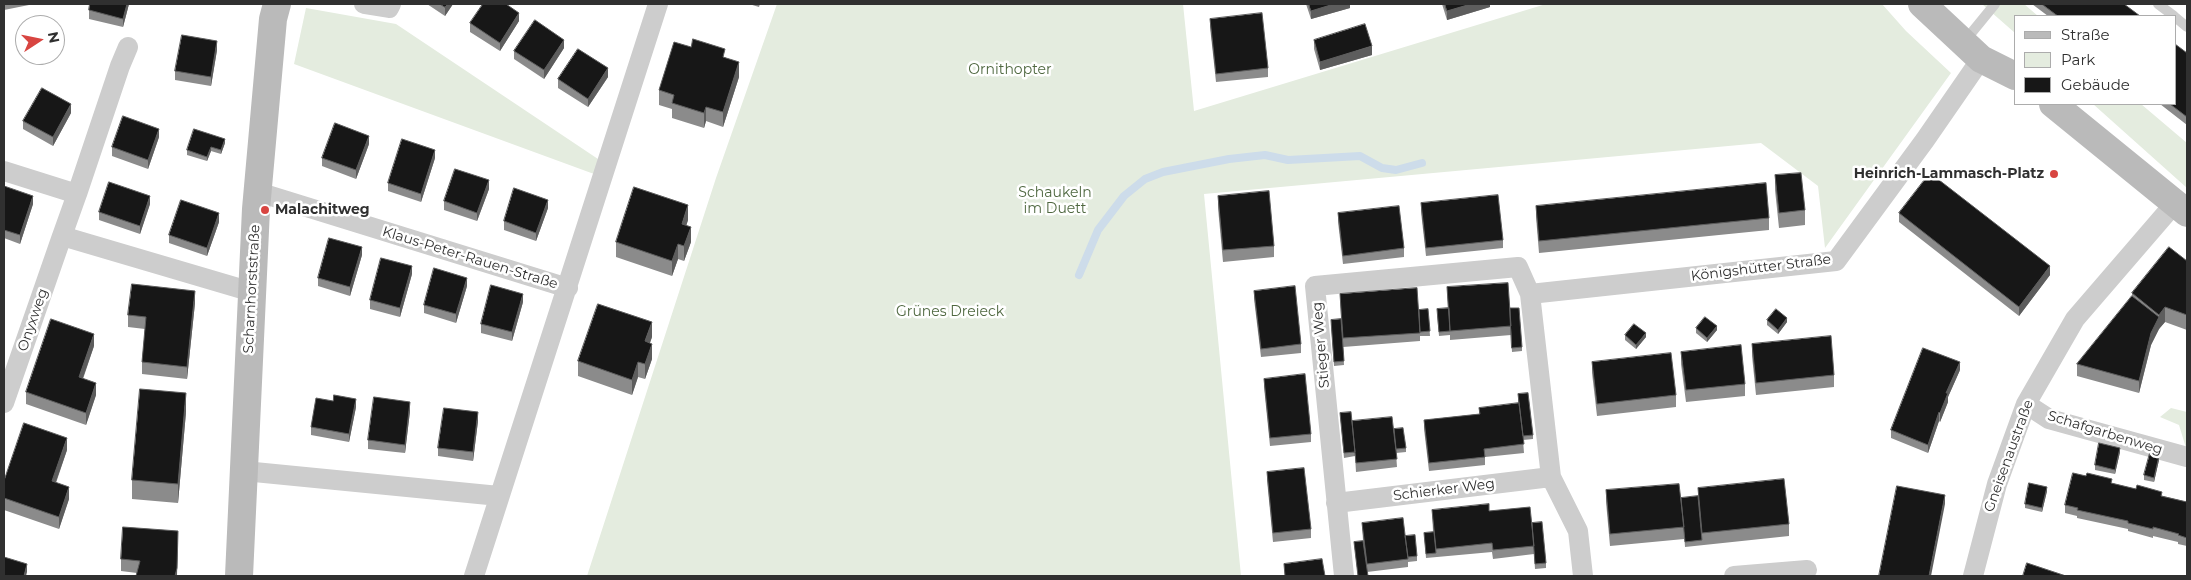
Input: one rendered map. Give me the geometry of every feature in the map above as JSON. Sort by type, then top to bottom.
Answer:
[{"type":"street","name":"Scharnhorststraße","points":[[239,576],[259,170],[273,19],[277,4]]},
{"type":"street","points":[[364,4],[389,8],[391,4]]},
{"type":"street","name":"Klaus-Peter-Rauen-Straße","points":[[474,576],[658,4]]},
{"type":"street","points":[[1922,4],[1972,51],[2014,75]]},
{"type":"street","points":[[128,47],[62,236],[252,292]]},
{"type":"street","name":"Königshütter Straße","points":[[1530,294],[1836,261],[1924,140],[1972,51]]},
{"type":"street","points":[[2054,105],[2181,208]]},
{"type":"street","points":[[4,171],[77,194]]},
{"type":"street","name":"Klaus-Peter-Rauen-Straße","points":[[258,192],[568,288]]},
{"type":"street","name":"Gneisenaustraße","points":[[1973,576],[1997,484],[2026,404],[2075,319],[2181,208]]},
{"type":"street","name":"Onyxweg","points":[[4,403],[62,236]]},
{"type":"street","name":"Stieger Weg","points":[[1344,576],[1316,286],[1518,267],[1530,294]]},
{"type":"street","points":[[1530,294],[1551,477],[1578,531],[1582,576]]},
{"type":"street","name":"Schafgarbenweg","points":[[2026,404],[2049,419],[2187,457]]},
{"type":"street","points":[[244,471],[499,496]]},
{"type":"street","name":"Schierker Weg","points":[[1336,503],[1551,477]]},
{"type":"street","points":[[1734,576],[1807,570]]},
{"type":"lane","points":[[1972,51],[1995,4]]},
{"type":"lane","points":[[2158,4],[2172,15]]},
{"type":"lane","points":[[2176,19],[2187,27]]},
{"type":"green space","name":"Grünes Dreieck","points":[[777,4],[1183,4],[1194,111],[1546,4],[1882,4],[1906,31],[1951,73],[1825,248],[1818,186],[1761,143],[1204,194],[1241,576],[587,576],[716,178]]},
{"type":"green space","points":[[1982,4],[2024,4],[2037,15],[2014,15],[2014,32]]},
{"type":"green space","points":[[306,8],[396,24],[598,159],[594,174],[294,64]]},
{"type":"green space","points":[[2094,105],[2142,105],[2187,143],[2187,188]]},
{"type":"green space","points":[[2171,408],[2187,412],[2187,448],[2179,425],[2160,417]]},
{"type":"building","points":[[90,4],[127,4],[123,19],[89,10]]},
{"type":"building","points":[[483,4],[506,4],[519,13],[500,43],[470,23]]},
{"type":"building","points":[[1309,4],[1334,4],[1311,11]]},
{"type":"building","points":[[1445,4],[1471,4],[1447,11]]},
{"type":"building","points":[[2042,4],[2124,4],[2139,15],[2057,15]]},
{"type":"building","points":[[1262,13],[1268,68],[1216,74],[1210,19]]},
{"type":"building","points":[[535,20],[564,40],[544,70],[514,51]]},
{"type":"building","points":[[1365,24],[1372,46],[1320,62],[1314,40]]},
{"type":"building","points":[[182,35],[217,41],[211,77],[175,71]]},
{"type":"building","points":[[693,39],[725,49],[723,57],[739,62],[723,112],[706,107],[704,113],[672,103],[674,95],[659,90],[674,42],[691,47]]},
{"type":"building","points":[[2176,45],[2187,53],[2187,117],[2171,105],[2176,105]]},
{"type":"building","points":[[578,49],[608,68],[588,99],[558,79]]},
{"type":"building","points":[[42,88],[71,104],[53,137],[23,121]]},
{"type":"building","points":[[123,116],[159,129],[148,160],[112,147]]},
{"type":"building","points":[[335,123],[369,136],[356,170],[322,158]]},
{"type":"building","points":[[194,129],[225,139],[221,150],[211,147],[207,157],[187,150]]},
{"type":"building","points":[[402,139],[435,150],[421,194],[388,183]]},
{"type":"building","points":[[455,169],[489,180],[477,213],[444,201]]},
{"type":"building","points":[[1801,173],[1805,210],[1779,213],[1775,175]]},
{"type":"building","points":[[1930,173],[2050,266],[2019,307],[1899,213]]},
{"type":"building","points":[[109,182],[150,196],[140,226],[99,212]]},
{"type":"building","points":[[1766,183],[1769,218],[1539,241],[1536,206]]},
{"type":"building","points":[[4,186],[33,196],[20,235],[4,230]]},
{"type":"building","points":[[634,187],[688,205],[682,224],[691,227],[684,246],[678,244],[672,261],[616,242]]},
{"type":"building","points":[[514,188],[548,200],[536,233],[504,221]]},
{"type":"building","points":[[1269,191],[1274,246],[1223,250],[1218,196]]},
{"type":"building","points":[[1498,195],[1503,240],[1426,248],[1421,203]]},
{"type":"building","points":[[181,200],[219,213],[207,248],[169,235]]},
{"type":"building","points":[[1399,206],[1404,248],[1343,256],[1338,213]]},
{"type":"building","points":[[329,238],[362,247],[350,287],[318,278]]},
{"type":"building","points":[[2169,247],[2187,261],[2187,315],[2165,307],[2159,315],[2132,293]]},
{"type":"building","points":[[381,258],[412,266],[400,308],[370,300]]},
{"type":"building","points":[[434,268],[467,278],[456,314],[424,305]]},
{"type":"building","points":[[1508,283],[1511,326],[1450,331],[1447,287]]},
{"type":"building","points":[[132,284],[195,291],[187,367],[142,362],[146,317],[128,315]]},
{"type":"building","points":[[491,285],[523,294],[512,332],[481,324]]},
{"type":"building","points":[[1295,286],[1301,344],[1261,349],[1254,291]]},
{"type":"building","points":[[1417,288],[1420,333],[1343,338],[1340,294]]},
{"type":"building","points":[[2132,296],[2159,317],[2151,333],[2139,381],[2077,364]]},
{"type":"building","points":[[598,304],[652,322],[645,341],[652,344],[645,364],[638,362],[632,380],[578,361]]},
{"type":"building","points":[[1449,308],[1450,331],[1439,332],[1437,309]]},
{"type":"building","points":[[1510,308],[1519,308],[1522,347],[1512,348]]},
{"type":"building","points":[[1428,309],[1430,331],[1420,332],[1419,310]]},
{"type":"building","points":[[1776,309],[1787,318],[1778,330],[1767,320]]},
{"type":"building","points":[[1705,317],[1717,326],[1707,338],[1696,328]]},
{"type":"building","points":[[51,319],[94,334],[79,377],[96,383],[86,413],[26,392]]},
{"type":"building","points":[[1341,319],[1344,361],[1334,362],[1331,320]]},
{"type":"building","points":[[1634,324],[1646,333],[1636,345],[1625,335]]},
{"type":"building","points":[[1831,336],[1834,375],[1756,383],[1752,344]]},
{"type":"building","points":[[1741,345],[1745,384],[1686,390],[1681,352]]},
{"type":"building","points":[[1923,348],[1960,362],[1946,393],[1948,393],[1939,412],[1928,445],[1891,430]]},
{"type":"building","points":[[1671,353],[1676,395],[1597,404],[1592,362]]},
{"type":"building","points":[[1305,374],[1311,434],[1270,438],[1264,379]]},
{"type":"building","points":[[140,389],[186,393],[178,484],[132,480]]},
{"type":"building","points":[[1528,393],[1533,435],[1523,436],[1518,394]]},
{"type":"building","points":[[334,395],[356,399],[349,434],[311,427],[316,398],[333,401]]},
{"type":"building","points":[[374,397],[410,402],[405,445],[368,440]]},
{"type":"building","points":[[1519,403],[1524,444],[1484,449],[1485,457],[1429,463],[1424,420],[1480,414],[1479,408]]},
{"type":"building","points":[[444,408],[478,412],[473,452],[438,448]]},
{"type":"building","points":[[1351,412],[1355,452],[1344,453],[1340,413]]},
{"type":"building","points":[[1392,417],[1397,459],[1356,463],[1352,421]]},
{"type":"building","points":[[24,423],[67,438],[52,481],[69,487],[59,517],[4,498],[4,481]]},
{"type":"building","points":[[1403,428],[1406,448],[1396,449],[1394,429]]},
{"type":"building","points":[[2099,443],[2120,448],[2115,470],[2095,465]]},
{"type":"building","points":[[2150,453],[2159,456],[2154,478],[2144,475]]},
{"type":"building","points":[[1304,468],[1311,529],[1273,533],[1267,472]]},
{"type":"building","points":[[2073,473],[2086,476],[2087,473],[2112,479],[2111,483],[2136,489],[2137,485],[2162,492],[2161,496],[2187,502],[2187,538],[2179,534],[2128,523],[2128,521],[2077,510],[2078,508],[2065,505]]},
{"type":"building","points":[[1784,479],[1789,524],[1702,533],[1698,488]]},
{"type":"building","points":[[2029,483],[2047,487],[2042,508],[2025,504]]},
{"type":"building","points":[[1679,484],[1684,527],[1610,534],[1606,490]]},
{"type":"building","points":[[1897,486],[1945,495],[1929,576],[1879,576]]},
{"type":"building","points":[[1698,496],[1702,540],[1685,542],[1681,498]]},
{"type":"building","points":[[1489,504],[1489,511],[1530,507],[1534,546],[1493,550],[1492,543],[1436,549],[1432,510]]},
{"type":"building","points":[[1403,518],[1408,559],[1367,564],[1362,523]]},
{"type":"building","points":[[1542,522],[1546,563],[1535,564],[1532,523]]},
{"type":"building","points":[[123,527],[178,531],[175,576],[136,576],[140,561],[121,559]]},
{"type":"building","points":[[1434,532],[1436,553],[1426,554],[1424,533]]},
{"type":"building","points":[[1415,535],[1417,556],[1408,557],[1405,536]]},
{"type":"building","points":[[1363,541],[1368,576],[1358,576],[1354,542]]},
{"type":"building","points":[[4,557],[27,564],[24,576],[4,576]]},
{"type":"building","points":[[1322,559],[1325,576],[1285,576],[1284,564]]},
{"type":"building","points":[[2027,563],[2066,576],[2023,576]]},
{"type":"waterway","points":[[1079,275],[1098,230],[1124,196],[1145,179],[1163,172],[1229,159],[1265,155],[1288,160],[1360,156],[1382,168],[1396,170],[1422,163]]},
{"type":"place","name":"Heinrich-Lammasch-Platz","points":[[2054,174]]},
{"type":"place","name":"Malachitweg","points":[[265,210]]},
{"type":"park label","name":"Ornithopter","points":[[1010,70]]},
{"type":"park label","name":"Schaukeln im Duett","points":[[1055,202]]}]
